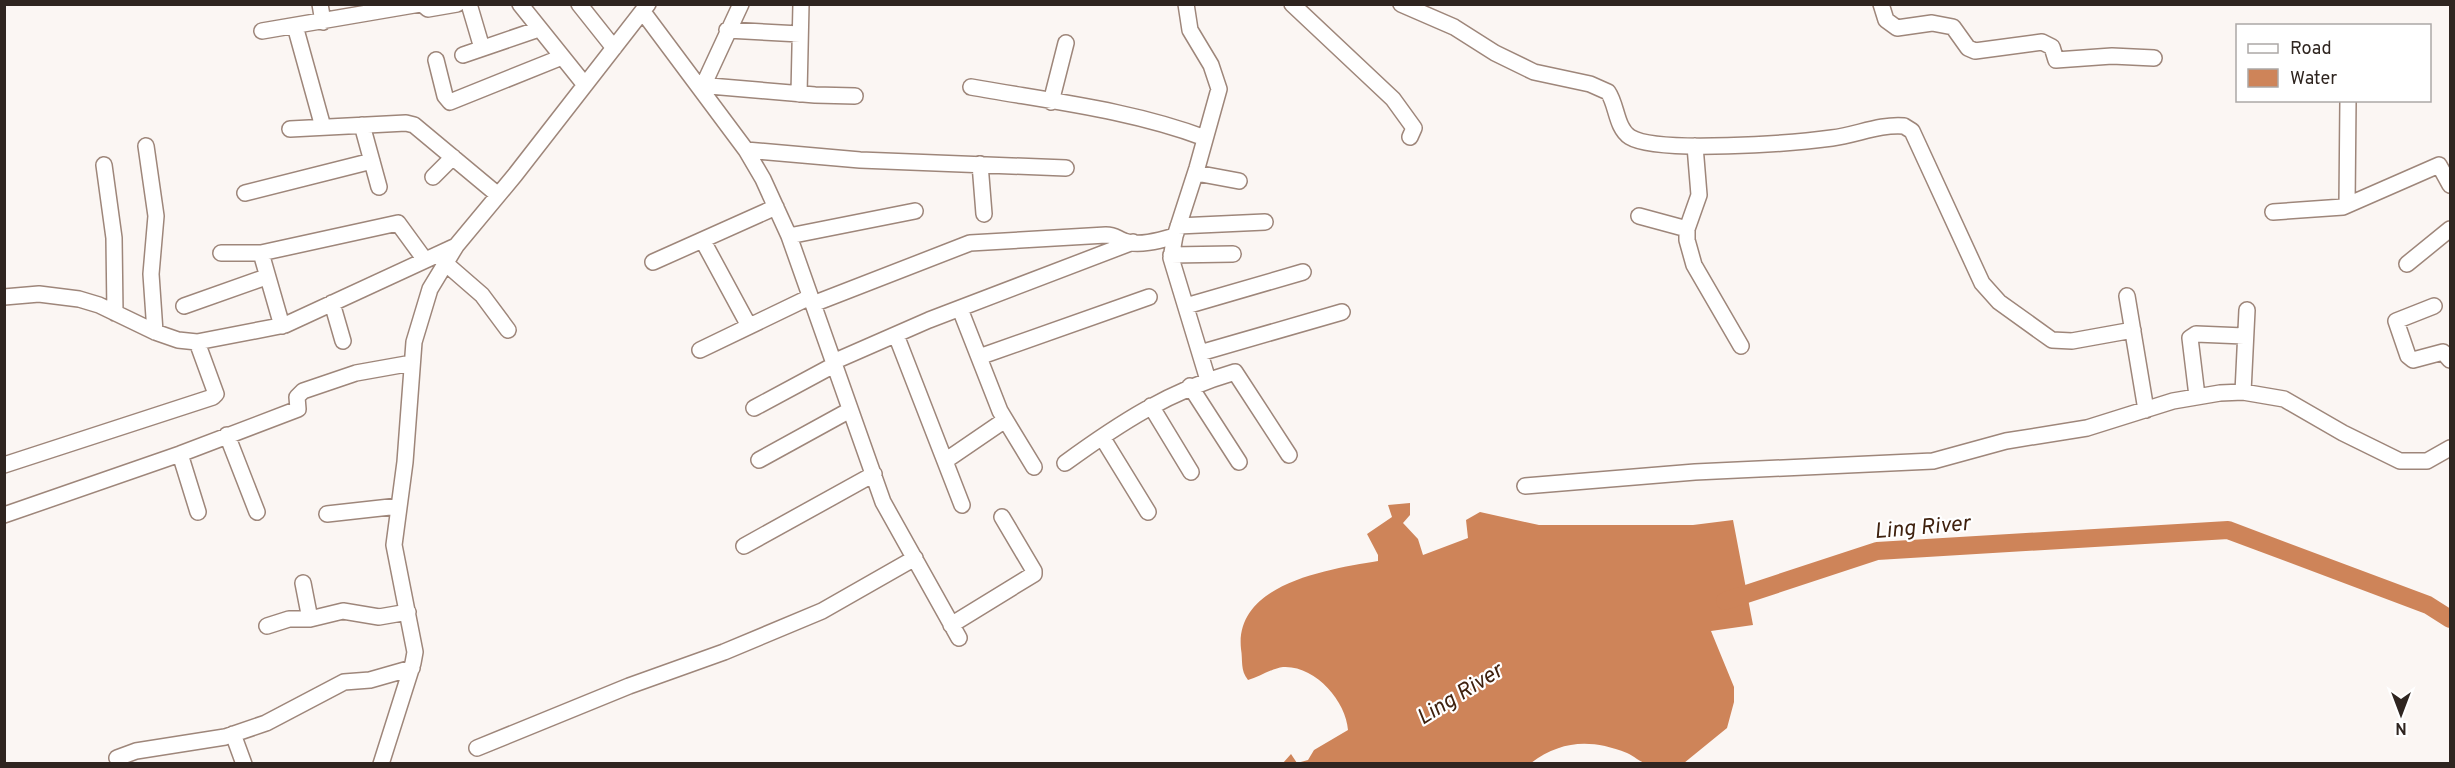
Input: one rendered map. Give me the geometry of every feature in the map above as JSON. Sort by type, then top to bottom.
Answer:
[{"type":"street","points":[[320,4],[323,22]]},
{"type":"street","points":[[262,31],[421,4],[428,9],[457,4]]},
{"type":"street","points":[[469,4],[482,48]]},
{"type":"street","points":[[520,4],[585,85]]},
{"type":"street","points":[[579,4],[614,48]]},
{"type":"street","points":[[700,85],[741,4]]},
{"type":"street","points":[[799,94],[801,4]]},
{"type":"street","points":[[1186,4],[1192,37],[1218,81],[1218,92],[1196,173],[1176,231],[1171,255],[1208,380]]},
{"type":"street","points":[[1292,4],[1393,99],[1414,128],[1410,137]]},
{"type":"street","points":[[1401,4],[1454,27],[1495,53],[1534,72],[1590,84],[1608,92],[1622,125],[1630,137],[1642,141],[1695,146],[1833,138],[1869,129],[1904,126],[1912,131],[1982,283],[1999,302],[2052,340],[2072,341],[2133,330]]},
{"type":"street","points":[[1881,4],[1886,20],[1897,28],[1932,23],[1953,27],[1958,30],[1968,48],[1975,51],[2042,42],[2052,47],[2053,58],[2056,60],[2112,56],[2154,58]]},
{"type":"street","points":[[381,764],[412,669],[415,642],[394,545],[414,342],[430,289],[444,262],[456,246],[645,8],[746,150],[776,207],[789,236],[883,502],[955,631],[1034,574],[1002,517]]},
{"type":"street","points":[[295,26],[323,127]]},
{"type":"street","points":[[463,55],[539,29]]},
{"type":"street","points":[[727,30],[800,34]]},
{"type":"street","points":[[1051,102],[1066,43]]},
{"type":"street","points":[[436,60],[446,96],[450,102],[562,57]]},
{"type":"street","points":[[700,85],[799,94],[855,96]]},
{"type":"street","points":[[971,87],[1179,128],[1205,138]]},
{"type":"street","points":[[2347,205],[2348,102]]},
{"type":"street","points":[[290,129],[406,123],[414,125],[498,195]]},
{"type":"street","points":[[362,125],[380,187]]},
{"type":"street","points":[[146,146],[156,216],[151,274],[155,332]]},
{"type":"street","points":[[1695,146],[1699,195],[1687,229],[1694,266],[1741,346]]},
{"type":"street","points":[[746,150],[860,160],[1066,168]]},
{"type":"street","points":[[433,177],[453,157]]},
{"type":"street","points":[[245,193],[372,161]]},
{"type":"street","points":[[980,164],[984,214]]},
{"type":"street","points":[[104,165],[114,238],[115,313]]},
{"type":"street","points":[[2273,212],[2347,205],[2439,165],[2451,185]]},
{"type":"street","points":[[1196,173],[1239,182]]},
{"type":"street","points":[[653,262],[776,207]]},
{"type":"street","points":[[789,236],[915,211]]},
{"type":"street","points":[[1639,216],[1687,229]]},
{"type":"street","points":[[754,408],[833,363],[896,335],[1133,242],[1176,231],[1265,222]]},
{"type":"street","points":[[221,253],[261,253],[398,223],[425,260]]},
{"type":"street","points":[[2408,264],[2451,229]]},
{"type":"street","points":[[700,350],[749,326],[811,301],[970,243],[1106,235],[1117,235],[1133,242]]},
{"type":"street","points":[[703,241],[749,326]]},
{"type":"street","points":[[4,297],[39,294],[79,299],[99,305],[155,332],[178,340],[197,342],[282,326],[456,246]]},
{"type":"street","points":[[261,253],[266,278],[282,326]]},
{"type":"street","points":[[1171,255],[1233,254]]},
{"type":"street","points":[[444,262],[482,295],[508,330]]},
{"type":"street","points":[[1186,306],[1303,272]]},
{"type":"street","points":[[184,306],[266,278]]},
{"type":"street","points":[[2127,296],[2146,410]]},
{"type":"street","points":[[979,357],[1149,297]]},
{"type":"street","points":[[332,303],[343,341]]},
{"type":"street","points":[[2434,306],[2396,321],[2408,356],[2413,360],[2443,352],[2451,360]]},
{"type":"street","points":[[960,309],[1005,420],[1034,467]]},
{"type":"street","points":[[2243,392],[2247,310]]},
{"type":"street","points":[[1200,353],[1342,312]]},
{"type":"street","points":[[2197,396],[2190,338],[2196,334],[2244,336]]},
{"type":"street","points":[[896,335],[962,505]]},
{"type":"street","points":[[4,465],[213,397],[216,394],[197,342]]},
{"type":"street","points":[[4,515],[180,454],[298,409],[297,397],[303,391],[356,373],[412,363]]},
{"type":"street","points":[[1065,463],[1102,436],[1150,406],[1190,386],[1235,372],[1289,455]]},
{"type":"street","points":[[1190,386],[1239,462]]},
{"type":"street","points":[[1525,486],[1695,472],[1933,461],[2006,441],[2087,428],[2197,396],[2243,392],[2284,399],[2360,442],[2400,461],[2427,460],[2451,448]]},
{"type":"street","points":[[1150,406],[1191,472]]},
{"type":"street","points":[[759,460],[850,410]]},
{"type":"street","points":[[945,461],[1005,420]]},
{"type":"street","points":[[227,435],[257,512]]},
{"type":"street","points":[[1102,436],[1148,512]]},
{"type":"street","points":[[180,454],[198,512]]},
{"type":"street","points":[[744,546],[874,474]]},
{"type":"street","points":[[327,514],[399,506]]},
{"type":"street","points":[[477,747],[629,686],[724,652],[822,611],[915,558]]},
{"type":"street","points":[[303,583],[310,619]]},
{"type":"street","points":[[267,626],[289,619],[310,619],[344,611],[379,617],[408,612]]},
{"type":"street","points":[[117,758],[136,751],[233,734],[266,723],[344,682],[370,680],[412,669]]},
{"type":"street","points":[[233,734],[244,764]]},
{"type":"water","points":[[1410,503],[1410,515],[1403,523],[1418,539],[1423,555],[1468,538],[1466,520],[1480,512],[1539,525],[1693,525],[1733,520],[1753,625],[1711,631],[1734,687],[1734,702],[1727,728],[1684,763],[1647,764],[1614,748],[1577,744],[1554,750],[1531,763],[1297,763],[1308,760],[1314,750],[1348,730],[1342,708],[1327,687],[1317,678],[1295,668],[1279,668],[1248,680],[1242,665],[1243,627],[1253,609],[1269,594],[1289,583],[1335,569],[1378,561],[1378,555],[1367,534],[1392,517],[1388,505]]},
{"type":"water","points":[[1291,754],[1297,763],[1283,763]]},
{"type":"waterway","name":"Ling River","points":[[1725,601],[1877,551],[2228,530],[2428,605],[2450,619]]}]
